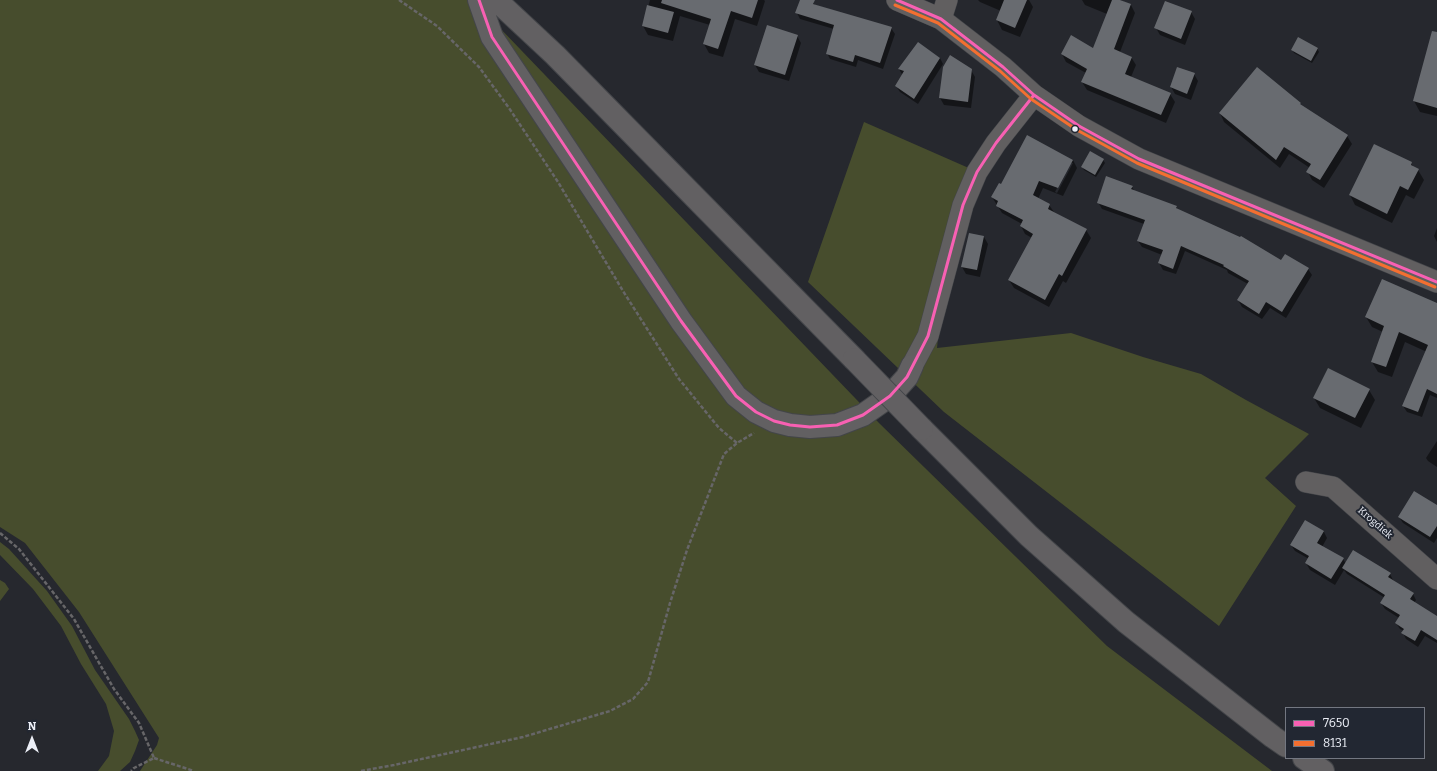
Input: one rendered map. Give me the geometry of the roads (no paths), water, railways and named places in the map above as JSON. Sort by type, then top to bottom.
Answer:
[{"type":"main road","points":[[479,0],[492,36],[681,320],[736,396],[756,412],[774,421],[790,425],[810,427],[837,425],[863,415],[890,396],[907,377],[912,366]]},
{"type":"main road","points":[[496,0],[555,55],[1029,536],[1126,622],[1285,745]]},
{"type":"main road","points":[[1305,759],[1323,771]]},
{"type":"street","points":[[897,0],[944,9],[1034,95],[1079,126],[1139,159],[1437,282]]},
{"type":"street","points":[[912,366],[928,336],[963,205],[977,172],[996,143],[1034,95]]},
{"type":"street","name":"Krogdiek","points":[[1306,482],[1333,487],[1437,579]]}]
